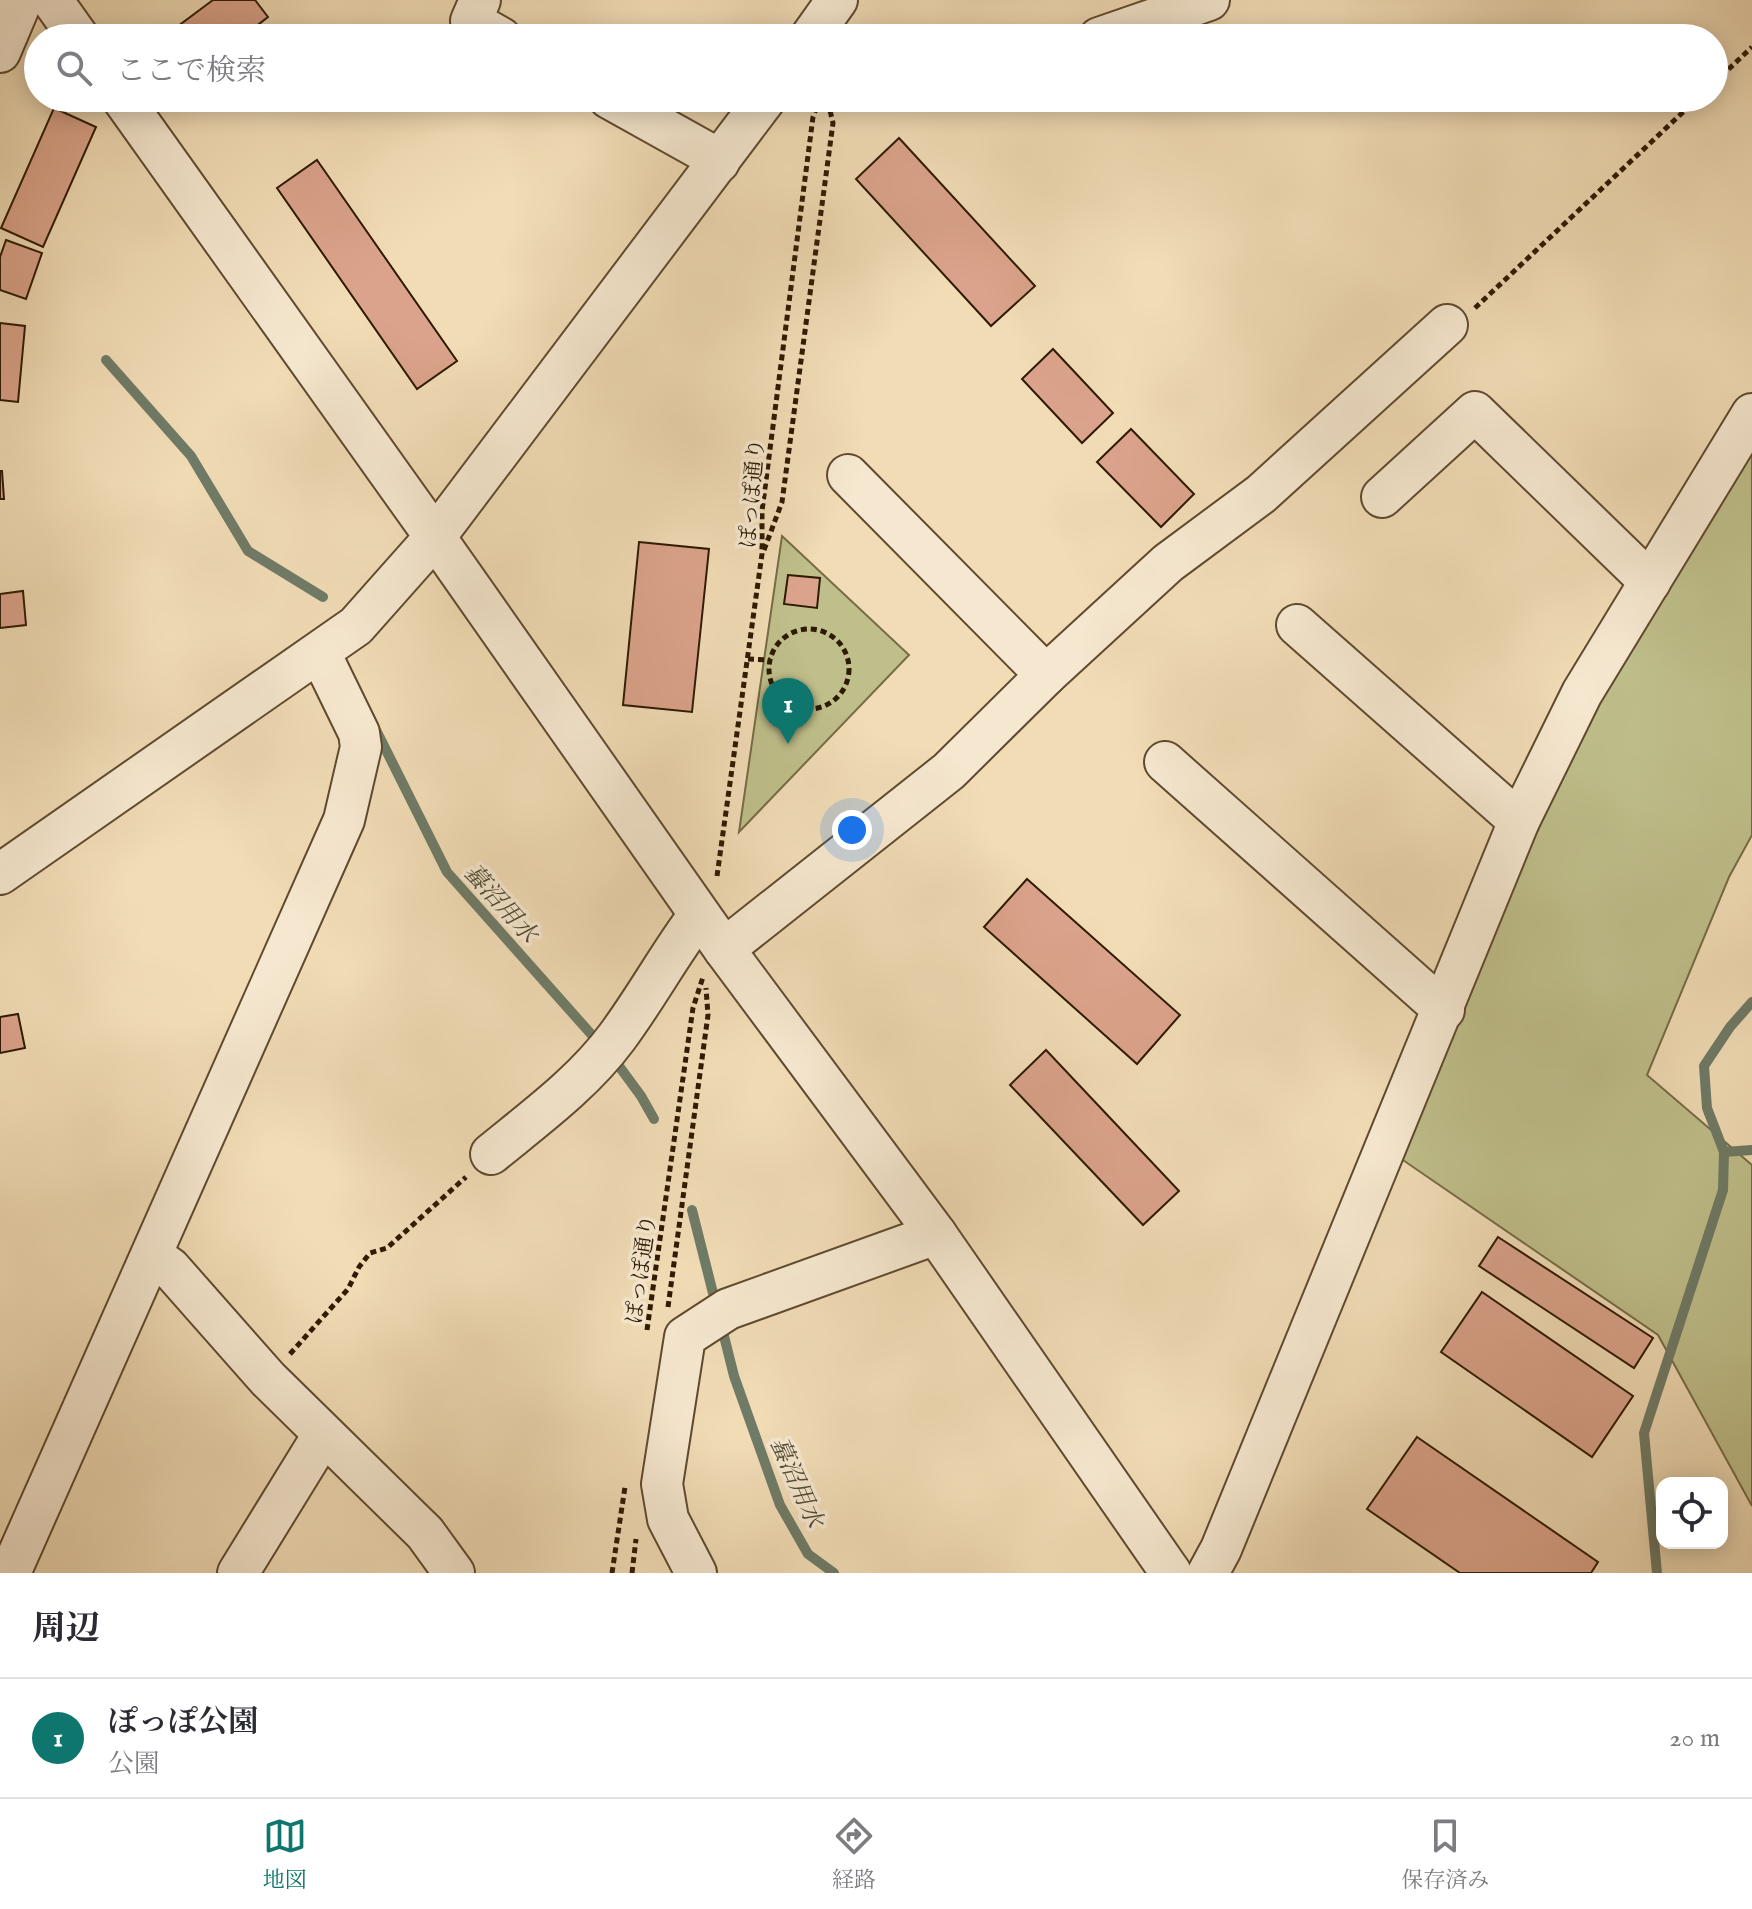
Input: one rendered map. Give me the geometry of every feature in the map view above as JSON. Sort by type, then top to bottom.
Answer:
[{"type":"street","points":[[0,52],[22,0]]},
{"type":"street","points":[[52,0],[69,24]]},
{"type":"street","points":[[476,24],[471,21],[480,0]]},
{"type":"street","points":[[820,24],[837,0]]},
{"type":"street","points":[[1140,24],[1209,0]]},
{"type":"street","points":[[132,112],[435,537],[708,899],[714,960],[936,1234],[1171,1573]]},
{"type":"street","points":[[634,112],[719,162]]},
{"type":"street","points":[[0,874],[356,626],[435,537],[756,112]]},
{"type":"street","points":[[714,960],[949,771],[1046,675],[1168,563],[1261,494],[1447,325]]},
{"type":"street","points":[[1382,497],[1475,412],[1650,582]]},
{"type":"street","points":[[1208,1573],[1221,1549],[1444,1010],[1519,821],[1582,693],[1752,414]]},
{"type":"street","points":[[848,475],[1046,675]]},
{"type":"street","points":[[1297,625],[1519,821]]},
{"type":"street","points":[[10,1573],[344,820],[361,747],[359,733],[320,653]]},
{"type":"street","points":[[1165,762],[1444,1010]]},
{"type":"street","points":[[491,1154],[592,1067],[617,1037],[708,899]]},
{"type":"street","points":[[696,1573],[668,1519],[662,1484],[685,1337],[728,1309],[936,1234]]},
{"type":"street","points":[[153,1256],[170,1268],[268,1379],[425,1533],[454,1573]]},
{"type":"street","points":[[238,1573],[315,1448],[326,1438]]},
{"type":"path","points":[[1728,70],[1752,47]]},
{"type":"path","name":"ぽっぽ通り","points":[[708,899],[748,659],[762,554],[762,511],[815,112]]},
{"type":"path","points":[[762,554],[782,502],[833,123],[830,112]]},
{"type":"path","points":[[1447,325],[1466,317],[1683,112]]},
{"type":"path","points":[[808,629],[821,631],[842,646],[849,671],[839,695],[828,704],[803,709],[790,705],[780,697],[772,685],[770,660],[783,637],[808,629]]},
{"type":"path","points":[[748,659],[770,660]]},
{"type":"path","points":[[668,1309],[714,960]]},
{"type":"path","name":"ぽっぽ通り","points":[[646,1338],[693,1008],[714,960]]},
{"type":"path","points":[[268,1379],[348,1289],[370,1253],[387,1248],[491,1154]]},
{"type":"path","points":[[612,1573],[626,1479]]},
{"type":"path","points":[[632,1573],[638,1526]]},
{"type":"green space","points":[[1752,435],[1752,835],[1729,877],[1647,1075],[1752,1165],[1752,1506],[1658,1335],[1397,1156],[1530,824]]},
{"type":"green space","points":[[782,536],[909,655],[739,832]]},
{"type":"building","points":[[213,0],[255,0],[268,17],[259,24],[181,24]]},
{"type":"building","points":[[52,112],[63,112],[96,127],[43,247],[1,228]]},
{"type":"building","points":[[899,138],[1035,286],[991,326],[856,179]]},
{"type":"building","points":[[317,160],[457,361],[417,389],[277,188]]},
{"type":"building","points":[[6,240],[42,253],[26,299],[0,290],[0,257]]},
{"type":"building","points":[[0,323],[25,326],[18,402],[0,400]]},
{"type":"building","points":[[1053,349],[1113,413],[1082,443],[1022,379]]},
{"type":"building","points":[[1131,429],[1194,494],[1161,527],[1097,462]]},
{"type":"building","points":[[2,471],[4,499],[0,499]]},
{"type":"building","points":[[639,542],[709,549],[692,712],[623,705]]},
{"type":"building","points":[[788,575],[820,578],[817,608],[784,604]]},
{"type":"building","points":[[23,591],[26,625],[0,628],[0,594]]},
{"type":"building","points":[[1027,879],[1180,1015],[1137,1064],[984,927]]},
{"type":"building","points":[[18,1014],[25,1048],[0,1053],[0,1017]]},
{"type":"building","points":[[1046,1050],[1179,1191],[1143,1225],[1010,1085]]},
{"type":"building","points":[[1498,1237],[1653,1338],[1634,1368],[1479,1266]]},
{"type":"building","points":[[1482,1292],[1633,1396],[1592,1457],[1441,1352]]},
{"type":"building","points":[[1417,1437],[1598,1562],[1591,1573],[1460,1573],[1367,1509]]},
{"type":"waterway","name":"蟇沼用水","points":[[106,360],[191,456],[248,551],[323,597]]},
{"type":"waterway","name":"蟇沼用水","points":[[374,726],[447,872],[599,1043]]},
{"type":"waterway","points":[[1657,1573],[1644,1433],[1723,1190],[1724,1152],[1707,1108],[1704,1066],[1730,1027],[1752,1002]]},
{"type":"waterway","name":"蟇沼用水","points":[[613,1058],[654,1119]]},
{"type":"waterway","points":[[1724,1152],[1752,1150]]},
{"type":"waterway","name":"蟇沼用水","points":[[692,1210],[716,1305]]},
{"type":"waterway","name":"蟇沼用水","points":[[721,1324],[734,1376],[780,1505],[808,1554],[834,1573]]},
{"type":"place","name":"ぽっぽ公園","points":[[788,744]]}]
